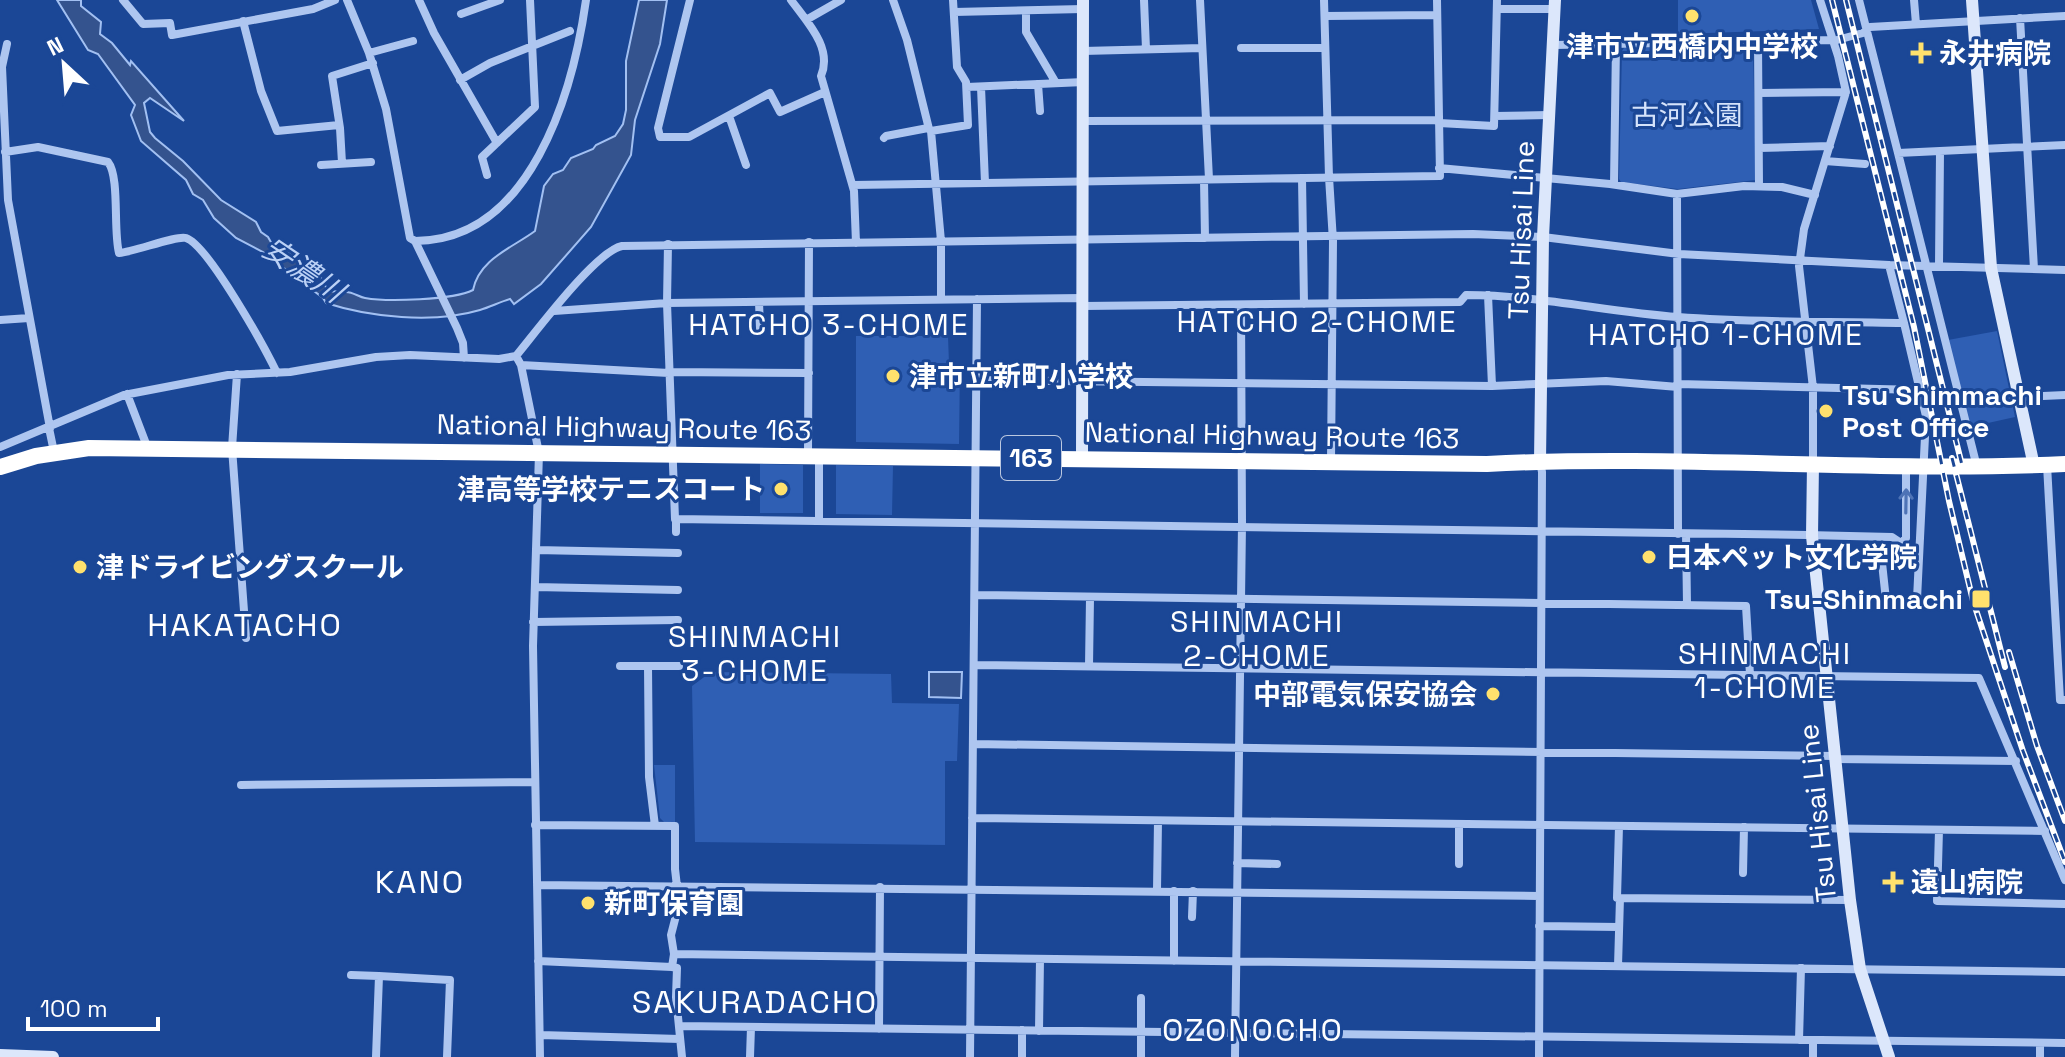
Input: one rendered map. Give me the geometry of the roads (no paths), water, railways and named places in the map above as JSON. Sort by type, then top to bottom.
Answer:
[{"type":"highway","name":"National Highway Route 163","points":[[0,467],[54,452],[89,448],[1487,464],[1540,461],[1678,462],[1977,468],[2065,464]]},
{"type":"main road","points":[[1972,0],[1991,268],[2020,397],[2041,465]]},
{"type":"main road","name":"Tsu Hisai Line","points":[[1540,461],[1543,237],[1555,4]]},
{"type":"main road","points":[[1082,458],[1083,5]]},
{"type":"main road","name":"Tsu Hisai Line","points":[[1813,464],[1812,536],[1850,900],[1860,969],[1889,1057]]},
{"type":"main road","points":[[0,1055],[53,1057]]},
{"type":"street","points":[[123,0],[143,24],[170,23],[172,35],[313,9],[335,0]]},
{"type":"street","points":[[347,0],[371,58],[392,134],[410,238],[415,241],[457,328],[463,343],[464,358]]},
{"type":"street","points":[[419,0],[434,33],[497,143]]},
{"type":"street","points":[[461,14],[500,0]]},
{"type":"street","points":[[487,175],[482,157],[535,107],[530,0]]},
{"type":"street","points":[[415,241],[450,237],[477,224],[507,199],[527,172],[550,135],[563,106],[572,76],[586,0]]},
{"type":"street","points":[[690,0],[658,128],[660,137],[689,137],[770,93],[780,112],[825,92]]},
{"type":"street","points":[[791,0],[806,20],[826,63],[821,76],[853,185],[856,243]]},
{"type":"street","points":[[806,20],[841,0]]},
{"type":"street","points":[[893,0],[907,40],[930,130],[941,241],[941,299]]},
{"type":"street","points":[[884,138],[968,125],[967,87],[957,67],[953,0]]},
{"type":"street","points":[[1144,0],[1146,49]]},
{"type":"street","points":[[1200,0],[1206,119],[1205,238]]},
{"type":"street","points":[[1324,0],[1331,237],[1331,462]]},
{"type":"street","points":[[853,185],[1440,176],[1437,0]]},
{"type":"street","points":[[1813,464],[1813,388],[1799,266],[1804,229],[1846,92],[1820,0]]},
{"type":"street","points":[[1859,0],[1977,468]]},
{"type":"street","points":[[1914,0],[1916,24]]},
{"type":"street","points":[[1084,121],[1436,120],[1439,123],[1494,126],[1497,4],[1555,4]]},
{"type":"street","points":[[954,12],[1026,11],[1083,5]]},
{"type":"street","points":[[1026,11],[1026,32],[1056,83]]},
{"type":"street","points":[[1325,16],[1437,15]]},
{"type":"street","points":[[1554,45],[1831,39],[1863,33],[1870,27],[2065,16]]},
{"type":"street","points":[[2020,18],[2034,269]]},
{"type":"street","points":[[243,21],[257,76],[277,131],[339,125]]},
{"type":"street","points":[[460,80],[490,63],[570,31]]},
{"type":"street","points":[[342,163],[332,76],[413,41]]},
{"type":"street","points":[[1758,41],[1759,186]]},
{"type":"street","points":[[7,44],[2,62],[8,200],[54,452]]},
{"type":"street","points":[[1614,184],[1616,44]]},
{"type":"street","points":[[1083,51],[1202,48]]},
{"type":"street","points":[[1241,48],[1325,48]]},
{"type":"street","points":[[967,87],[1084,82]]},
{"type":"street","points":[[1038,84],[1040,111]]},
{"type":"street","points":[[981,87],[985,183]]},
{"type":"street","points":[[1759,93],[1846,92]]},
{"type":"street","points":[[1495,116],[1549,115]]},
{"type":"street","points":[[729,116],[746,165]]},
{"type":"street","points":[[1898,153],[2065,145]]},
{"type":"street","points":[[1759,148],[1830,146]]},
{"type":"street","points":[[5,152],[38,147],[108,162],[114,174],[119,253],[179,238],[195,243],[213,262],[277,373]]},
{"type":"street","points":[[1939,265],[1940,152]]},
{"type":"street","points":[[1825,161],[1865,164]]},
{"type":"street","points":[[321,165],[371,162]]},
{"type":"street","points":[[1439,168],[1614,184],[1677,194],[1759,186],[1782,187],[1815,195]]},
{"type":"street","points":[[1302,178],[1304,304]]},
{"type":"street","points":[[1677,194],[1678,462],[1687,605]]},
{"type":"street","points":[[0,447],[127,394],[237,374],[277,373],[387,356],[516,356],[579,281],[615,247],[1473,234],[1543,237],[1679,254],[2065,270]]},
{"type":"street","points":[[809,242],[809,373],[819,520]]},
{"type":"street","points":[[668,244],[671,454],[676,532]]},
{"type":"street","points":[[1889,265],[1926,416],[1915,467],[1906,538],[1882,563],[1884,594],[1886,600],[1892,603],[1910,602],[1917,599],[1919,593],[1917,559],[1921,532],[1915,467]]},
{"type":"street","points":[[553,311],[667,303],[941,299],[1241,305],[1460,302],[1466,295],[1488,295],[1678,317],[1904,323]]},
{"type":"street","points":[[1488,295],[1492,386]]},
{"type":"street","points":[[970,1057],[977,299]]},
{"type":"street","points":[[759,302],[760,328]]},
{"type":"street","points":[[1235,1057],[1244,383],[1241,305]]},
{"type":"street","points":[[0,320],[29,318]]},
{"type":"street","points":[[516,356],[521,365],[539,453],[533,622],[540,1057]]},
{"type":"street","points":[[521,365],[669,372],[809,373]]},
{"type":"street","points":[[237,374],[232,448],[246,638]]},
{"type":"street","points":[[977,380],[1492,386],[1606,381],[1920,390]]},
{"type":"street","points":[[127,394],[148,449]]},
{"type":"street","points":[[2020,397],[2065,395]]},
{"type":"street","points":[[1539,1057],[1540,461]]},
{"type":"street","points":[[2041,465],[2060,700],[2065,700]]},
{"type":"street","points":[[676,519],[1892,537],[1901,543]]},
{"type":"street","points":[[536,550],[678,553]]},
{"type":"street","points":[[535,587],[678,590]]},
{"type":"street","points":[[975,595],[1746,606],[1750,675]]},
{"type":"street","points":[[1089,666],[1090,598]]},
{"type":"street","points":[[533,622],[678,620]]},
{"type":"street","points":[[974,665],[1979,678],[2065,880]]},
{"type":"street","points":[[620,666],[679,666]]},
{"type":"street","points":[[648,666],[649,777],[655,826]]},
{"type":"street","points":[[973,744],[2016,761]]},
{"type":"street","points":[[241,785],[534,782]]},
{"type":"street","points":[[972,818],[2045,831]]},
{"type":"street","points":[[1157,890],[1158,821]]},
{"type":"street","points":[[1459,824],[1459,864]]},
{"type":"street","points":[[535,825],[675,826],[679,904],[671,935],[674,954],[672,967]]},
{"type":"street","points":[[1619,826],[1617,898],[1850,900]]},
{"type":"street","points":[[1743,873],[1744,827]]},
{"type":"street","points":[[1939,830],[1937,901],[2065,904]]},
{"type":"street","points":[[1237,863],[1277,864]]},
{"type":"street","points":[[537,885],[1539,896]]},
{"type":"street","points":[[879,1029],[880,887]]},
{"type":"street","points":[[1174,891],[1174,961]]},
{"type":"street","points":[[1192,917],[1193,891]]},
{"type":"street","points":[[1618,966],[1620,898]]},
{"type":"street","points":[[1539,926],[1619,927]]},
{"type":"street","points":[[674,954],[2065,972]]},
{"type":"street","points":[[1039,1031],[1040,959]]},
{"type":"street","points":[[538,961],[677,968],[676,997],[682,1057]]},
{"type":"street","points":[[1799,1040],[1801,968]]},
{"type":"street","points":[[351,975],[450,980],[447,1057]]},
{"type":"street","points":[[376,1057],[379,976]]},
{"type":"street","points":[[1141,998],[1141,1057]]},
{"type":"street","points":[[679,1026],[2065,1043]]},
{"type":"street","points":[[750,1057],[751,1027]]},
{"type":"street","points":[[1022,1030],[1022,1057]]},
{"type":"street","points":[[540,1035],[680,1039]]},
{"type":"street","points":[[1813,1040],[1813,1057]]},
{"type":"street","points":[[2040,1043],[2040,1057]]},
{"type":"water","name":"安濃川","points":[[57,0],[81,0],[81,6],[101,22],[100,34],[130,65],[131,61],[184,121],[150,98],[144,103],[150,132],[221,200],[256,222],[272,244],[317,270],[328,291],[349,292],[375,299],[404,300],[451,296],[473,290],[476,279],[489,262],[535,231],[544,186],[553,174],[563,170],[571,158],[615,136],[623,124],[626,61],[639,0],[667,0],[660,44],[635,120],[631,155],[591,227],[541,284],[514,304],[510,299],[462,314],[422,318],[381,315],[326,303],[263,252],[236,238],[214,218],[203,200],[193,194],[186,180],[141,141],[131,115],[135,105],[98,54],[88,50]]},
{"type":"water","points":[[929,672],[962,672],[961,698],[929,697]]},
{"type":"railway","points":[[1832,0],[1914,327],[1949,501],[1973,601],[2023,751],[2065,862]]},
{"type":"railway","points":[[1846,0],[1963,469]]},
{"type":"railway","points":[[1952,458],[2005,667]]},
{"type":"railway","points":[[2009,652],[2037,746],[2065,821]]},
{"type":"place","name":"津市立西橋内中学校","points":[[1692,16]]},
{"type":"place","name":"永井病院","points":[[1921,53]]},
{"type":"place","name":"津市立新町小学校","points":[[893,376]]},
{"type":"place","name":"Tsu Shimmachi Post Office","points":[[1826,411]]},
{"type":"place","name":"津高等学校テニスコート","points":[[781,489]]},
{"type":"place","name":"日本ペット文化学院","points":[[1649,557]]},
{"type":"place","name":"津ドライビングスクール","points":[[80,567]]},
{"type":"place","name":"Tsu-Shinmachi","points":[[1981,599]]},
{"type":"place","name":"中部電気保安協会","points":[[1493,694]]},
{"type":"place","name":"遠山病院","points":[[1893,882]]},
{"type":"place","name":"新町保育園","points":[[588,903]]},
{"type":"district","name":"HATCHO 2-CHOME","points":[[1317,322]]},
{"type":"district","name":"HATCHO 3-CHOME","points":[[829,325]]},
{"type":"district","name":"HATCHO 1-CHOME","points":[[1726,335]]},
{"type":"district","name":"HAKATACHO","points":[[245,625]]},
{"type":"district","name":"SHINMACHI 2-CHOME","points":[[1257,639]]},
{"type":"district","name":"SHINMACHI 3-CHOME","points":[[755,654]]},
{"type":"district","name":"SHINMACHI 1-CHOME","points":[[1765,671]]},
{"type":"district","name":"KANO","points":[[420,882]]},
{"type":"district","name":"SAKURADACHO","points":[[755,1002]]},
{"type":"district","name":"OZONOCHO","points":[[1253,1030]]},
{"type":"park label","name":"古河公園","points":[[1687,115]]}]
